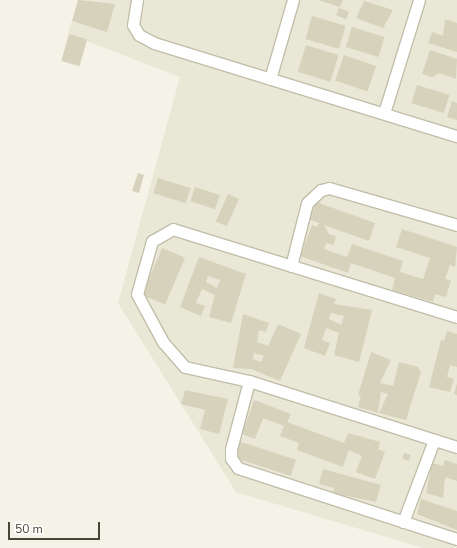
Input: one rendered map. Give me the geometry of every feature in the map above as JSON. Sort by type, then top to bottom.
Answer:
[{"type":"street","points":[[136,0],[133,25],[139,35],[154,43],[457,136]]},
{"type":"street","points":[[270,79],[294,0]]},
{"type":"street","points":[[384,114],[419,0]]},
{"type":"street","points":[[291,266],[307,203],[321,190],[329,188],[457,225]]},
{"type":"street","points":[[457,317],[291,266],[184,231],[167,231],[152,242],[137,294],[163,342],[185,367],[249,381],[457,447]]},
{"type":"street","points":[[249,381],[231,449],[231,458],[238,468],[457,539]]},
{"type":"street","points":[[403,522],[434,440]]},
{"type":"shaded area","points":[[78,0],[457,0],[457,548],[423,548],[236,492],[118,303],[180,77],[68,34]]},
{"type":"building","points":[[78,0],[115,4],[107,32],[72,21]]},
{"type":"building","points":[[318,0],[343,0],[340,7]]},
{"type":"building","points":[[364,1],[393,10],[383,28],[356,18]]},
{"type":"building","points":[[339,8],[349,12],[346,20],[336,15]]},
{"type":"building","points":[[312,16],[346,26],[339,49],[305,39]]},
{"type":"building","points":[[445,19],[457,23],[457,52],[428,43],[432,32],[443,36]]},
{"type":"building","points":[[352,27],[385,37],[378,57],[346,47]]},
{"type":"building","points":[[69,34],[87,39],[80,66],[61,61]]},
{"type":"building","points":[[306,45],[339,55],[330,82],[298,72]]},
{"type":"building","points":[[430,50],[457,59],[456,79],[439,73],[432,77],[422,74]]},
{"type":"building","points":[[344,55],[376,66],[367,92],[335,81]]},
{"type":"building","points":[[417,85],[450,95],[444,113],[411,103]]},
{"type":"building","points":[[452,101],[457,103],[457,120],[447,117]]},
{"type":"building","points":[[138,173],[144,175],[139,193],[132,191]]},
{"type":"building","points":[[158,178],[191,188],[186,203],[153,193]]},
{"type":"building","points":[[195,187],[220,195],[215,209],[190,201]]},
{"type":"building","points":[[228,194],[239,199],[227,226],[216,221]]},
{"type":"building","points":[[316,202],[375,223],[369,241],[324,225],[329,234],[336,236],[334,245],[326,243],[324,249],[347,257],[352,244],[403,261],[400,272],[423,279],[430,258],[396,247],[402,229],[457,247],[455,267],[450,265],[445,279],[451,280],[446,297],[435,294],[433,302],[392,290],[395,278],[351,263],[348,273],[300,256],[312,225],[317,227],[319,223],[310,220]]},
{"type":"building","points":[[162,248],[185,258],[165,305],[142,295]]},
{"type":"building","points":[[199,257],[246,274],[231,323],[209,317],[215,295],[202,289],[196,303],[205,306],[201,316],[180,307]],"holes":[[[208,276],[220,280],[217,288],[206,282]]]},
{"type":"building","points":[[319,293],[336,299],[334,304],[372,310],[359,362],[334,355],[339,333],[326,328],[322,340],[330,343],[325,356],[304,348]],"holes":[[[331,313],[344,316],[341,325],[329,319]]]},
{"type":"building","points":[[243,314],[269,323],[266,332],[259,330],[257,342],[268,346],[278,324],[301,334],[280,381],[251,369],[233,368]],"holes":[[[254,353],[264,356],[261,362],[253,359]]]},
{"type":"building","points":[[447,331],[457,334],[457,367],[450,365],[447,377],[454,379],[450,392],[429,387],[441,340],[444,341]]},
{"type":"building","points":[[371,352],[391,360],[380,383],[393,386],[399,362],[418,367],[421,372],[406,420],[379,413],[388,394],[381,392],[378,413],[358,407],[361,396],[358,395]]},
{"type":"building","points":[[457,383],[457,395],[454,394]]},
{"type":"building","points":[[185,390],[228,399],[219,434],[200,429],[205,410],[181,404]]},
{"type":"building","points":[[254,400],[291,414],[287,422],[344,443],[348,433],[380,442],[378,449],[385,452],[375,479],[356,472],[362,456],[349,450],[343,467],[297,450],[299,443],[280,436],[284,426],[263,418],[255,439],[242,434]]},
{"type":"building","points":[[238,441],[296,460],[291,476],[233,457]]},
{"type":"building","points":[[404,453],[411,455],[409,461],[402,459]]},
{"type":"building","points":[[445,460],[457,464],[457,481],[445,477],[443,498],[426,493],[432,463],[443,466]]},
{"type":"building","points":[[323,469],[381,485],[376,502],[333,493],[334,488],[319,484]]},
{"type":"building","points":[[421,499],[457,511],[457,530],[417,514]]}]
